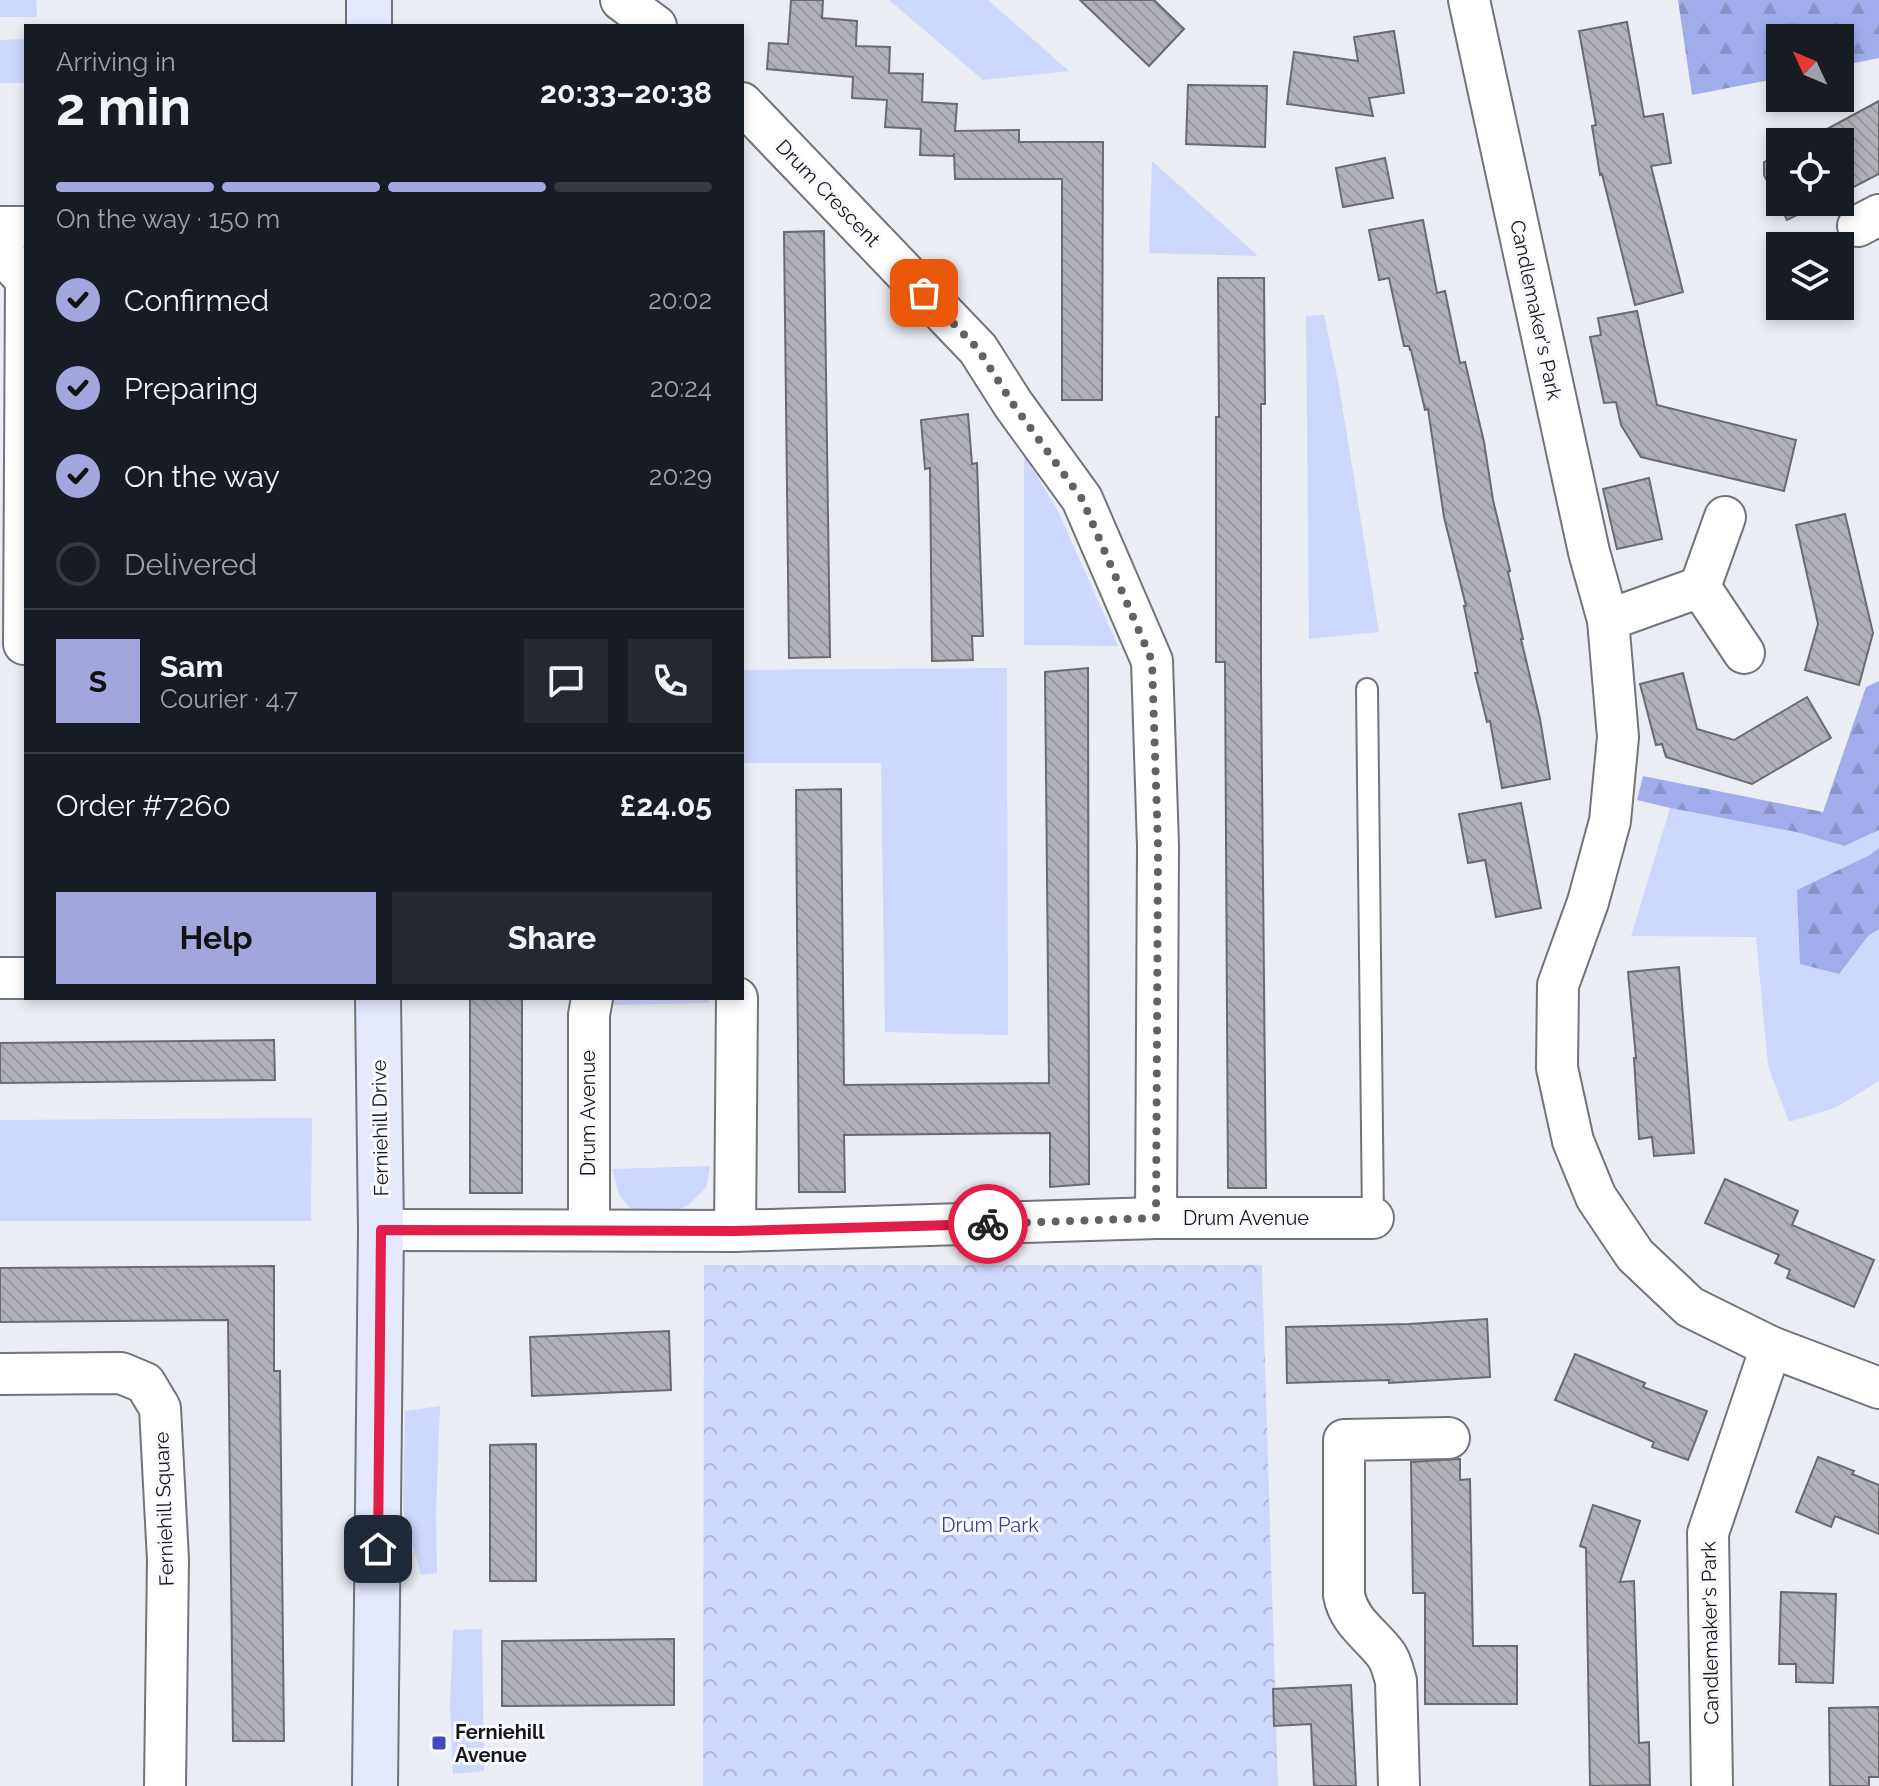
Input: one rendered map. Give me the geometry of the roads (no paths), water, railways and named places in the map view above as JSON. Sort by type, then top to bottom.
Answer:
[{"type":"main road","points":[[369,0],[369,24]]},
{"type":"main road","name":"Ferniehill Drive","points":[[375,1786],[381,1230],[378,1000]]},
{"type":"street","points":[[621,0],[653,24]]},
{"type":"street","name":"Candlemaker's Park","points":[[1469,0],[1589,552],[1608,620],[1618,737],[1610,821],[1588,902],[1558,985],[1557,1068],[1573,1141],[1596,1197],[1635,1255],[1690,1307],[1771,1347],[1879,1388]]},
{"type":"street","name":"Drum Crescent","points":[[744,105],[978,349],[1013,404],[1082,499],[1152,661],[1158,846],[1156,1218]]},
{"type":"street","points":[[0,227],[24,227]]},
{"type":"street","points":[[0,251],[24,278]]},
{"type":"street","points":[[17,645],[24,361]]},
{"type":"street","points":[[1700,587],[1725,517]]},
{"type":"street","points":[[1608,620],[1700,587]]},
{"type":"street","points":[[1700,587],[1744,653]]},
{"type":"street","points":[[0,978],[24,978]]},
{"type":"street","name":"Drum Avenue","points":[[589,1229],[589,1030],[592,1000]]},
{"type":"street","points":[[735,1231],[737,1000]]},
{"type":"street","name":"Drum Avenue","points":[[381,1230],[735,1231],[1156,1218],[1373,1218]]},
{"type":"street","name":"Candlemaker's Park","points":[[1712,1786],[1708,1533],[1771,1347]]},
{"type":"street","name":"Ferniehill Square","points":[[0,1374],[121,1373],[145,1383],[160,1408],[168,1560],[165,1786]]},
{"type":"street","points":[[1399,1786],[1396,1681],[1386,1654],[1346,1607],[1327,1441],[1449,1438]]},
{"type":"lane","points":[[1367,689],[1373,1218]]},
{"type":"place","name":"Ferniehill Avenue","points":[[439,1743]]},
{"type":"park label","name":"Drum Park","points":[[990,1525]]}]
